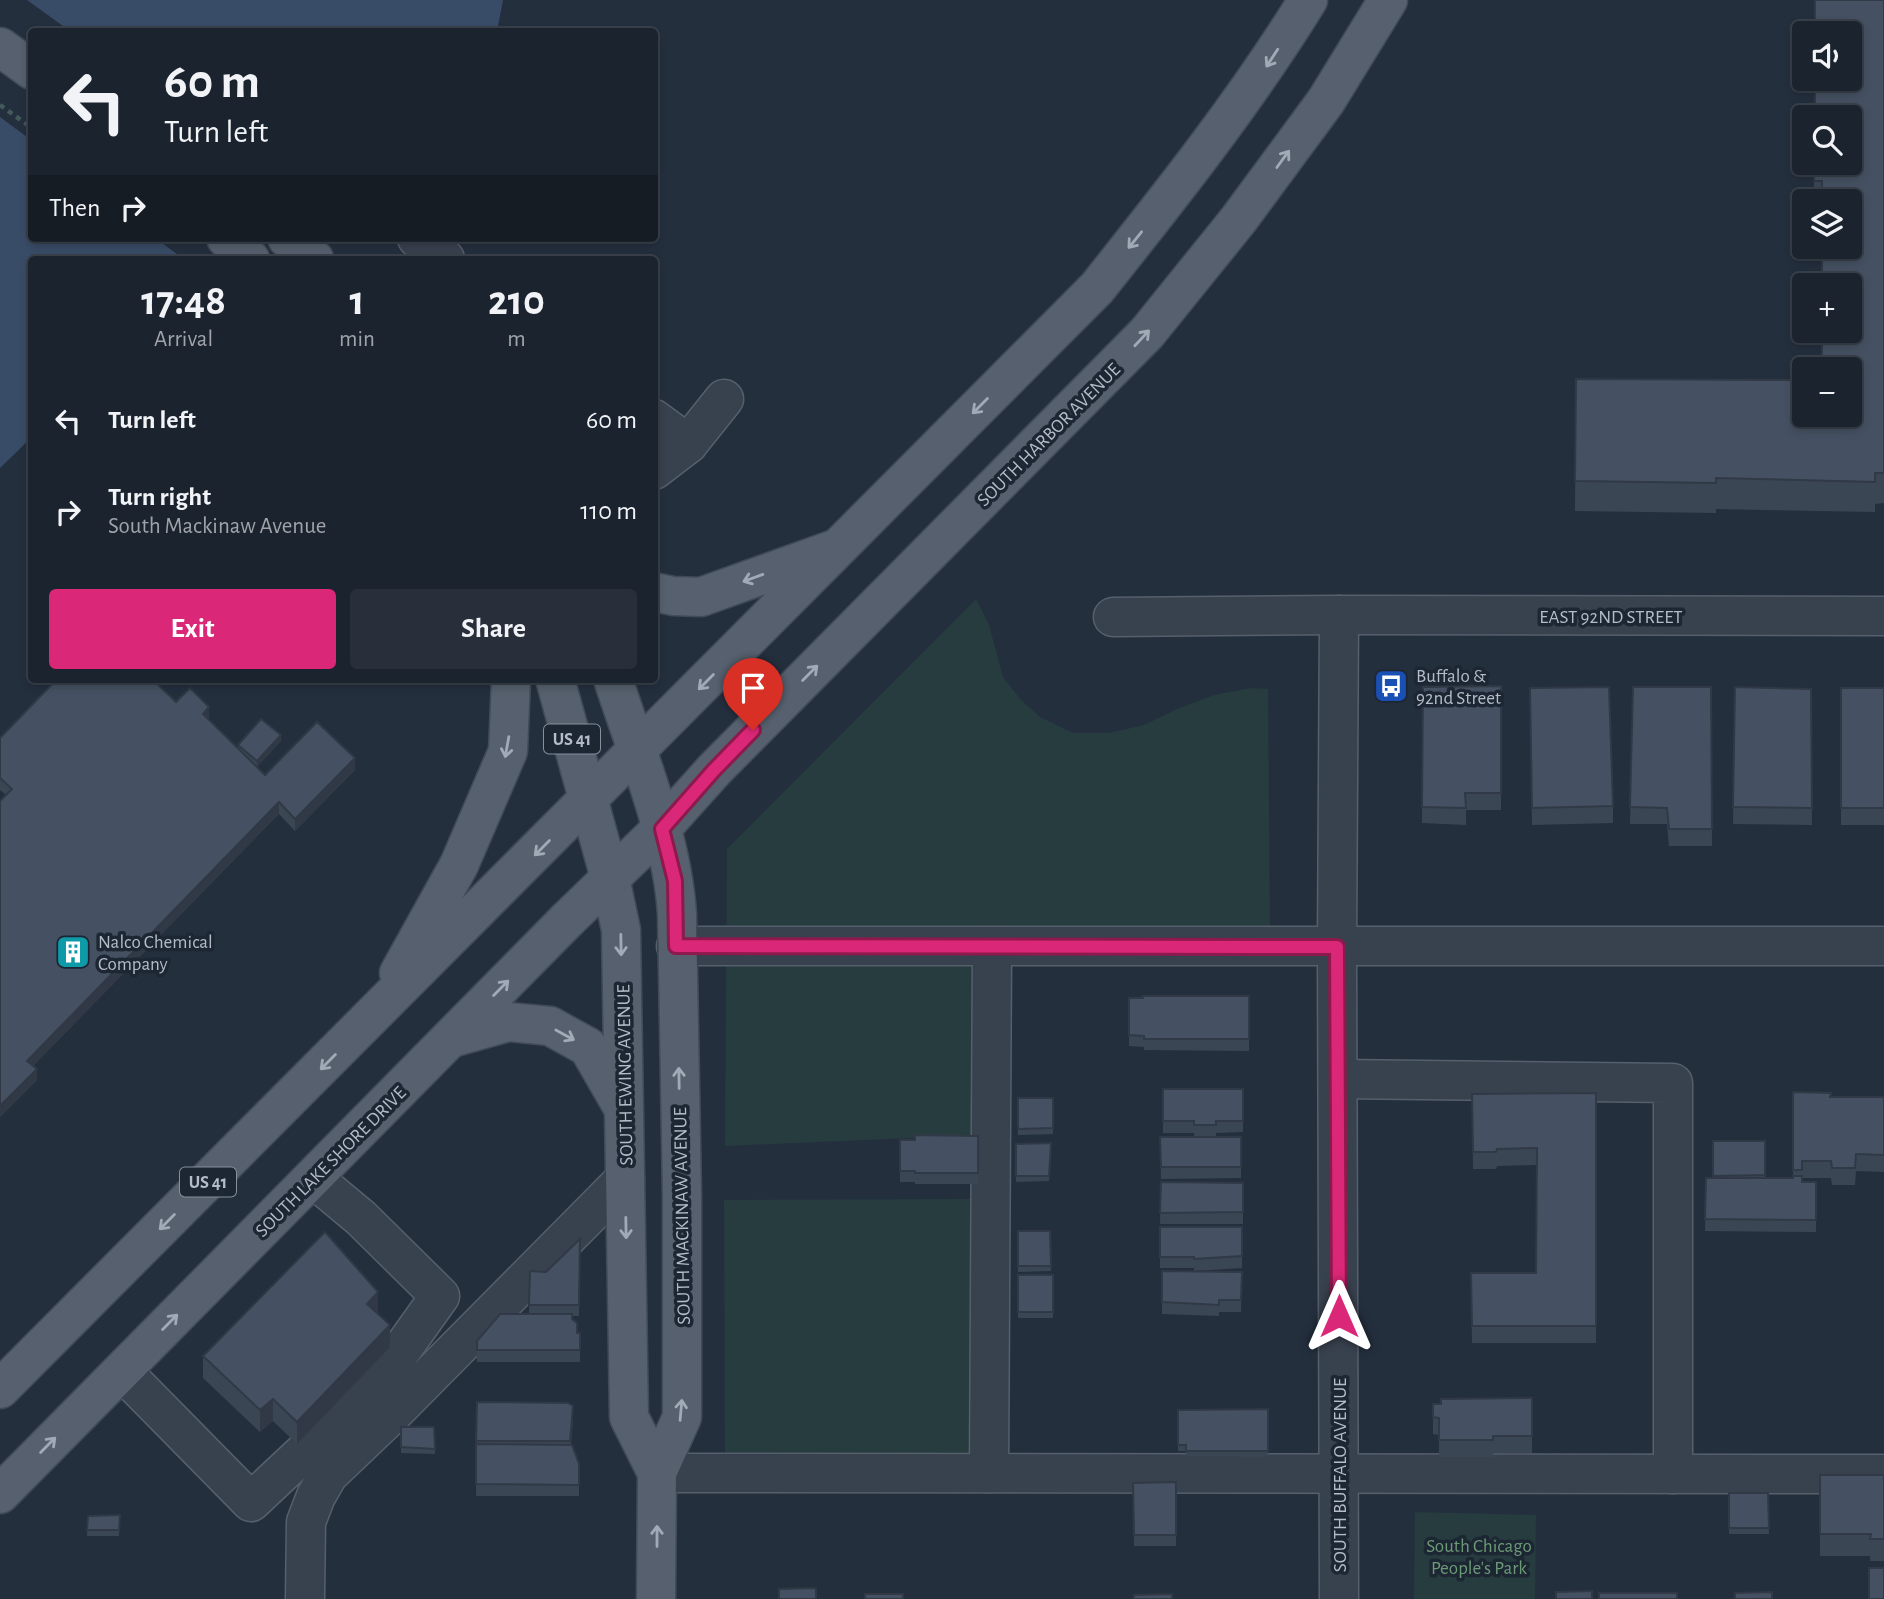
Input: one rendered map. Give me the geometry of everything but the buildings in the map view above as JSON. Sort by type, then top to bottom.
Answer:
[{"type":"main road","points":[[636,752],[1097,288],[1185,178],[1270,62],[1308,0]]},
{"type":"main road","name":"SOUTH HARBOR AVENUE","points":[[662,829],[714,770],[1147,333],[1239,219],[1326,101],[1388,0]]},
{"type":"main road","points":[[0,47],[28,68]]},
{"type":"main road","points":[[231,242],[247,256]]},
{"type":"main road","points":[[292,242],[310,256]]},
{"type":"main road","points":[[658,593],[701,597],[841,547]]},
{"type":"main road","points":[[377,1013],[459,865],[508,751],[511,683]]},
{"type":"main road","name":"SOUTH EWING AVENUE","points":[[556,683],[590,799],[621,930],[629,1416],[657,1473]]},
{"type":"main road","name":"US 41","points":[[614,683],[662,829]]},
{"type":"main road","name":"US 41","points":[[0,1389],[636,752]]},
{"type":"main road","name":"SOUTH LAKE SHORE DRIVE","points":[[0,1494],[610,878],[662,829]]},
{"type":"main road","name":"SOUTH MACKINAW AVENUE","points":[[656,1599],[657,1473],[682,1417],[682,1195],[675,881],[662,829]]},
{"type":"main road","points":[[453,1037],[508,1022],[550,1026],[588,1047],[625,1110]]},
{"type":"street","points":[[422,242],[441,256]]},
{"type":"street","points":[[658,467],[688,444],[724,399]]},
{"type":"street","points":[[658,422],[688,444]]},
{"type":"street","name":"SOUTH BUFFALO AVENUE","points":[[1339,615],[1339,1599]]},
{"type":"street","name":"EAST 92ND STREET","points":[[1114,617],[1884,616]]},
{"type":"street","points":[[676,946],[1884,946]]},
{"type":"street","points":[[989,1473],[992,947]]},
{"type":"street","points":[[1338,1079],[1673,1083],[1673,1474]]},
{"type":"street","points":[[122,1371],[251,1502],[378,1383],[440,1296],[361,1218],[313,1178]]},
{"type":"street","points":[[305,1599],[306,1522],[328,1475],[625,1179]]},
{"type":"street","points":[[657,1473],[1884,1474]]},
{"type":"path","points":[[0,105],[28,125]]},
{"type":"green space","points":[[976,599],[989,625],[1003,677],[1021,700],[1040,717],[1073,733],[1109,733],[1144,725],[1214,695],[1251,688],[1268,689],[1270,931],[976,929],[979,1135],[725,1146],[727,849]]},
{"type":"green space","points":[[977,1199],[976,1463],[725,1462],[724,1200]]},
{"type":"green space","name":"South Chicago People's Park","points":[[1415,1512],[1536,1515],[1535,1599],[1414,1599]]},
{"type":"water","points":[[0,0],[503,0],[498,28],[28,28],[28,242],[160,242],[180,256],[28,256],[28,441],[0,468]]},
{"type":"pier","points":[[0,0],[27,0],[66,28],[28,28],[28,138],[0,117]]},
{"type":"place","name":"Buffalo & 92nd Street","points":[[1391,686]]},
{"type":"place","name":"Nalco Chemical Company","points":[[73,952]]},
{"type":"route","points":[[753,730],[662,829],[675,881],[676,946],[1337,947],[1339,1316]]}]
